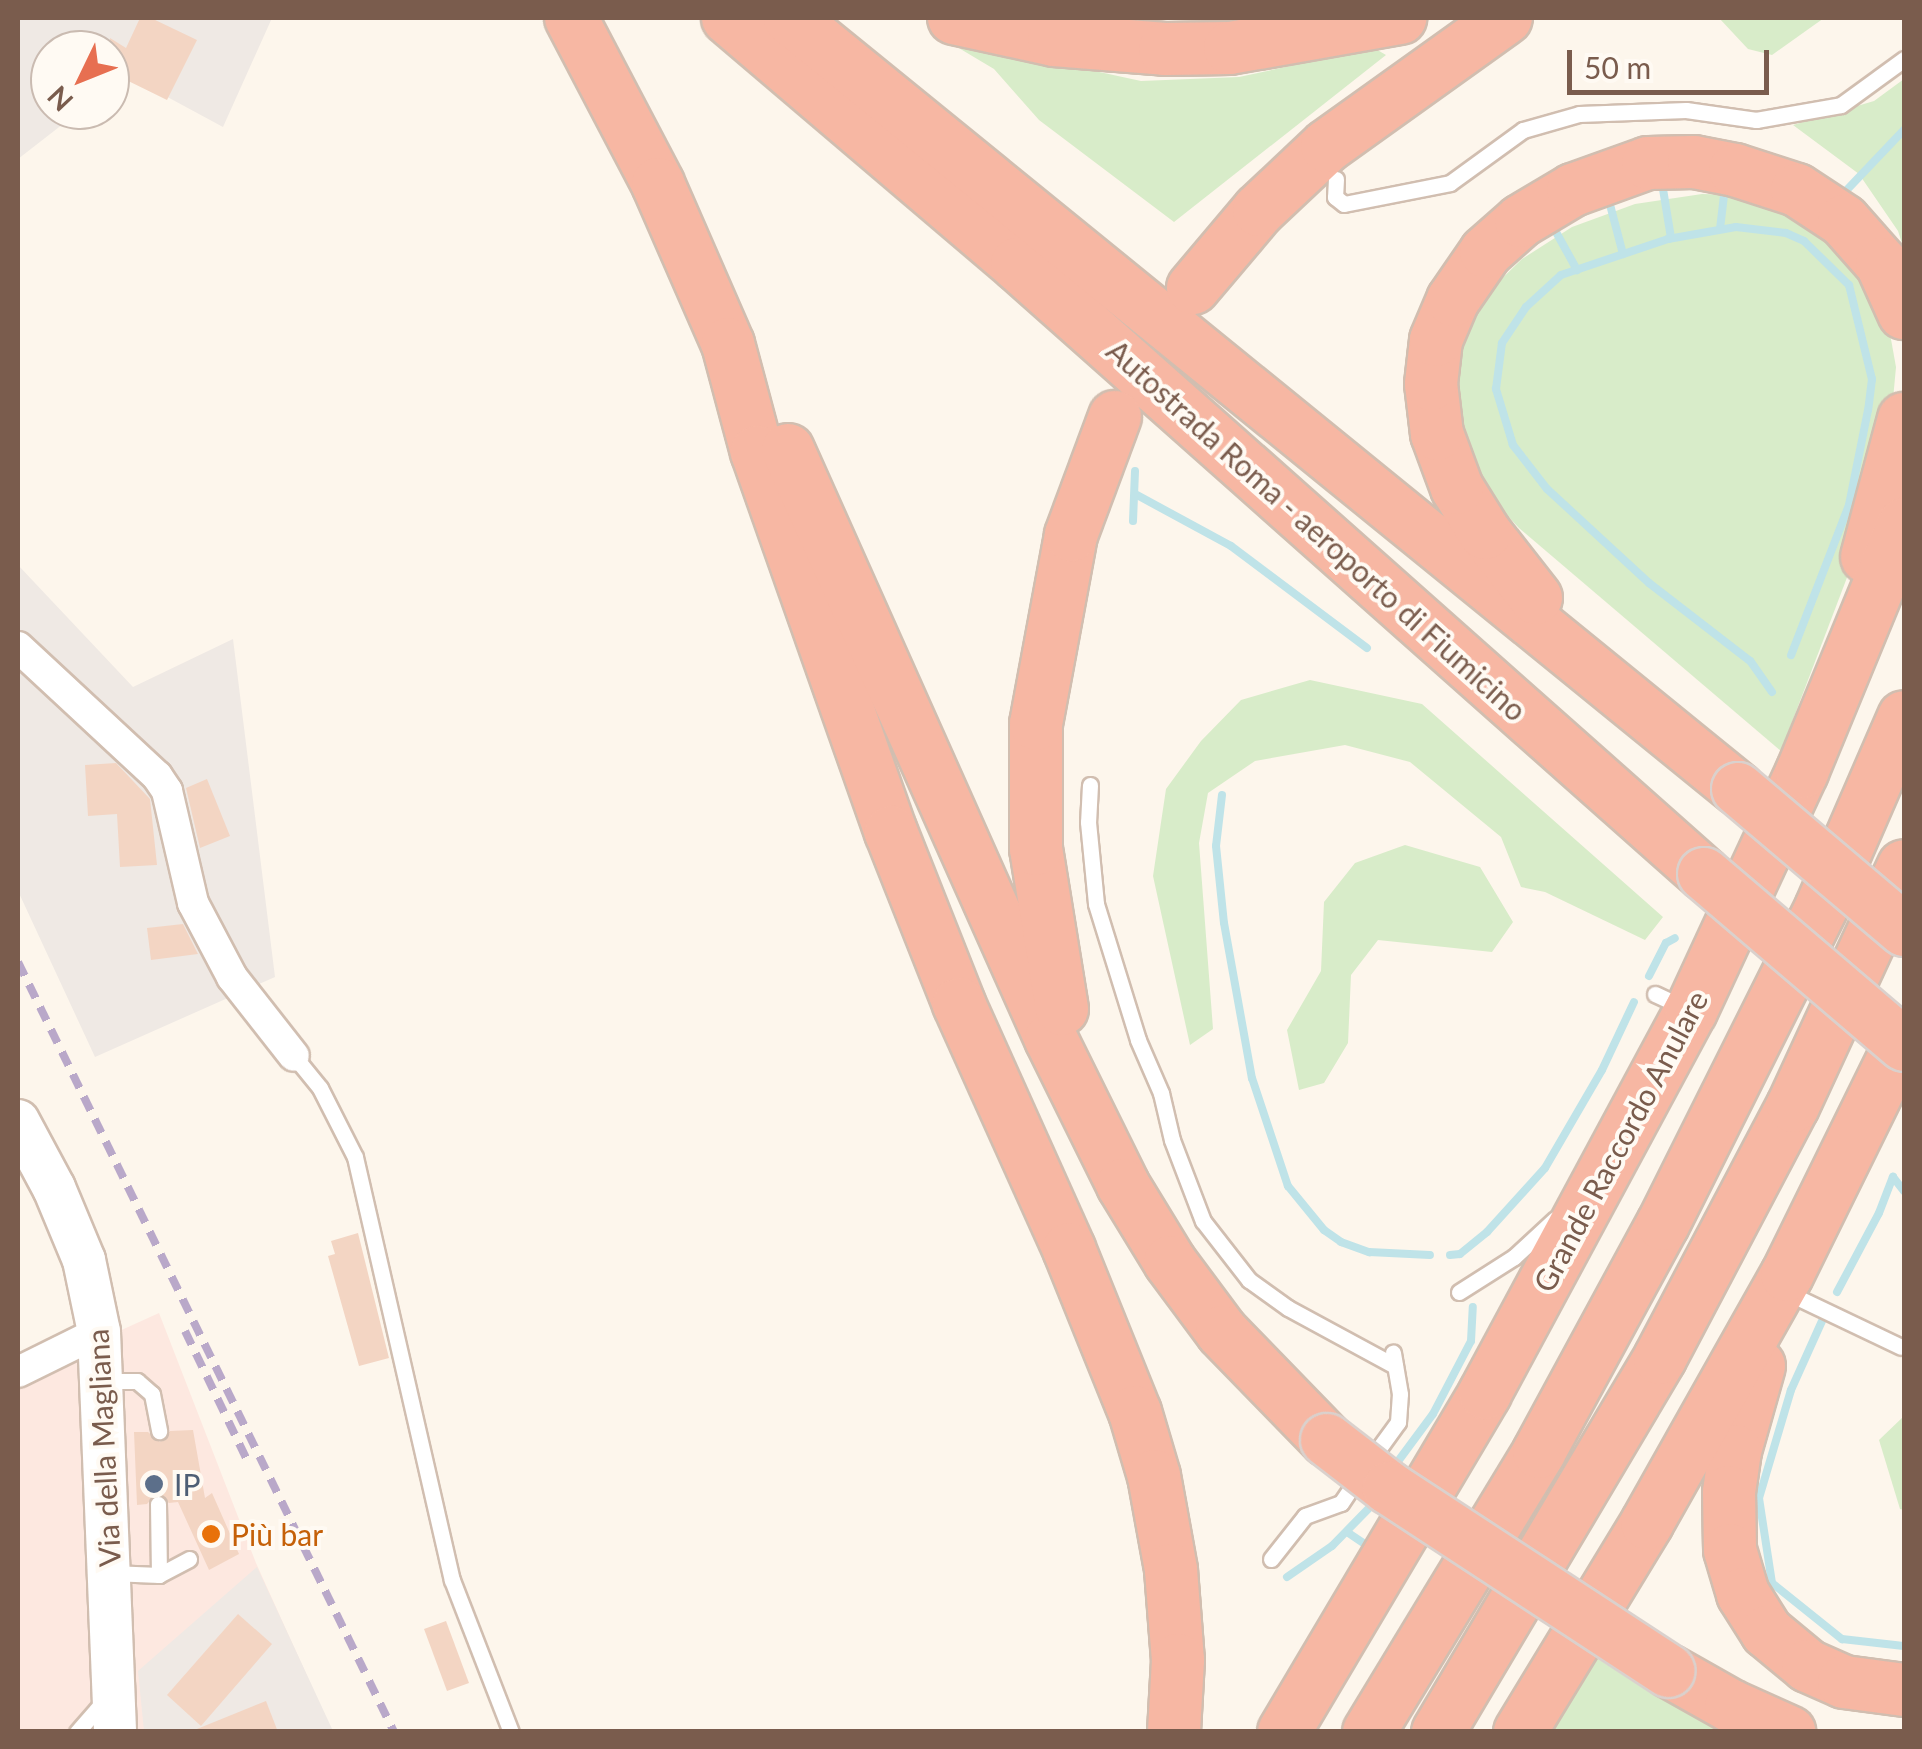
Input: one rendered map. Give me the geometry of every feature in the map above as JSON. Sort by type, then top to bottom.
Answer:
[{"type":"highway","points":[[571,18],[658,184],[728,344],[801,478],[1052,1039],[1123,1185],[1170,1262],[1222,1332],[1326,1440],[1389,1488],[1669,1671],[1731,1706],[1789,1732]]},
{"type":"highway","name":"Autostrada Roma - aeroporto di Fiumicino","points":[[728,18],[1017,264],[1704,874],[1904,1045]]},
{"type":"highway","name":"Autostrada Roma - aeroporto di Fiumicino","points":[[790,18],[1648,715],[1904,930]]},
{"type":"highway","points":[[954,18],[1054,40],[1165,50],[1246,45],[1400,18]]},
{"type":"highway","points":[[1193,288],[1258,210],[1327,146],[1506,18]]},
{"type":"highway","points":[[1648,715],[1510,567],[1470,510],[1447,466],[1435,425],[1431,373],[1443,321],[1466,279],[1498,240],[1552,201],[1636,166],[1694,162],[1785,184],[1824,206],[1872,250],[1890,276],[1904,313]]},
{"type":"highway","points":[[728,344],[757,452],[891,832],[959,1004],[1070,1248],[1135,1412],[1154,1476],[1171,1570],[1178,1660],[1174,1732]]},
{"type":"highway","points":[[1116,417],[1080,508],[1060,581],[1038,705],[1033,785],[1039,882],[1063,1015],[1094,1114],[1123,1185]]},
{"type":"highway","points":[[1802,772],[1894,471],[1904,419]]},
{"type":"highway","name":"Grande Raccordo Anulare","points":[[1284,1732],[1485,1393],[1604,1173],[1673,1003],[1802,772],[1904,524]]},
{"type":"highway","points":[[1369,1732],[1539,1452],[1672,1208],[1821,908],[1904,717]]},
{"type":"highway","points":[[1438,1732],[1660,1358],[1793,1106],[1904,866]]},
{"type":"highway","points":[[1904,1037],[1806,1297],[1732,1466],[1728,1530],[1736,1576],[1759,1622],[1796,1658],[1844,1682],[1904,1690]]},
{"type":"highway","points":[[1520,1732],[1629,1554],[1806,1297]]},
{"type":"main road","name":"Via della Magliana","points":[[18,1121],[54,1188],[84,1260],[99,1332],[111,1573],[106,1723]]},
{"type":"street","points":[[18,647],[157,776],[167,792],[200,917],[232,977],[294,1056]]},
{"type":"street","points":[[18,1372],[99,1332]]},
{"type":"lane","points":[[1336,179],[1336,197],[1344,204],[1450,183],[1523,130],[1579,114],[1686,110],[1756,120],[1841,105],[1904,58]]},
{"type":"lane","points":[[1090,784],[1088,822],[1096,904],[1138,1040],[1161,1093],[1172,1140],[1203,1221],[1248,1280],[1288,1308],[1394,1360],[1400,1394],[1398,1422],[1377,1451]]},
{"type":"lane","points":[[294,1056],[320,1088],[355,1157],[376,1233],[447,1562],[470,1632],[511,1732]]},
{"type":"lane","points":[[1460,1292],[1514,1257],[1604,1173]]},
{"type":"lane","points":[[1806,1297],[1901,1347]]},
{"type":"lane","points":[[103,1381],[138,1381],[152,1394],[159,1431]]},
{"type":"lane","points":[[1270,1560],[1305,1516],[1341,1503],[1349,1490]]},
{"type":"lane","points":[[158,1504],[158,1575]]},
{"type":"lane","points":[[111,1573],[158,1575],[189,1559]]},
{"type":"shaded area","points":[[18,18],[272,18],[223,127],[130,77],[130,30],[30,30],[30,130],[55,130],[18,159]]},
{"type":"shaded area","points":[[18,565],[133,687],[233,639],[275,977],[95,1057],[18,891]]},
{"type":"shaded area","points":[[159,1313],[256,1563],[332,1731],[18,1731],[18,1377]]},
{"type":"shaded area","points":[[257,1567],[333,1731],[144,1731],[138,1671]]},
{"type":"green space","points":[[1719,18],[1824,18],[1772,55],[1748,49]]},
{"type":"green space","points":[[942,38],[1141,81],[1239,77],[1374,48],[1386,55],[1174,222],[1039,120],[994,69]]},
{"type":"green space","points":[[1904,79],[1904,249],[1898,231],[1859,174],[1793,125],[1874,101]]},
{"type":"green space","points":[[1702,194],[1740,195],[1826,230],[1887,317],[1896,367],[1890,431],[1875,504],[1781,751],[1519,528],[1491,498],[1466,459],[1453,351],[1488,292],[1522,259],[1572,227],[1635,204]]},
{"type":"green space","points":[[1310,680],[1422,704],[1663,917],[1645,940],[1545,892],[1521,887],[1501,837],[1410,762],[1345,745],[1255,761],[1208,793],[1199,843],[1213,1029],[1190,1045],[1153,876],[1166,789],[1201,741],[1241,700]]},
{"type":"green space","points":[[1405,845],[1480,867],[1513,922],[1492,952],[1378,940],[1351,975],[1348,1043],[1324,1083],[1299,1090],[1287,1030],[1321,971],[1324,902],[1355,863]]},
{"type":"green space","points":[[1904,1416],[1904,1510],[1900,1509],[1879,1440]]},
{"type":"green space","points":[[1594,1656],[1661,1699],[1722,1731],[1545,1732]]},
{"type":"building","points":[[140,18],[151,18],[197,40],[167,100],[130,82],[130,39]]},
{"type":"building","points":[[116,763],[150,799],[157,865],[120,867],[117,814],[88,816],[85,765]]},
{"type":"building","points":[[207,779],[230,836],[200,848],[186,788]]},
{"type":"building","points":[[183,924],[198,954],[151,960],[147,928]]},
{"type":"building","points":[[358,1233],[389,1358],[359,1366],[328,1256],[335,1254],[331,1241]]},
{"type":"building","points":[[193,1430],[205,1498],[212,1493],[239,1554],[209,1570],[178,1502],[169,1503],[157,1493],[147,1504],[137,1505],[134,1432],[148,1432],[160,1442],[170,1431]]},
{"type":"building","points":[[238,1614],[272,1644],[201,1726],[167,1695]]},
{"type":"building","points":[[446,1621],[469,1683],[447,1691],[424,1629]]},
{"type":"building","points":[[266,1701],[278,1732],[192,1732],[192,1731]]},
{"type":"waterway","points":[[1842,195],[1904,130]]},
{"type":"waterway","points":[[1662,183],[1671,238]]},
{"type":"waterway","points":[[1720,229],[1725,187]]},
{"type":"waterway","points":[[1608,197],[1623,254]]},
{"type":"waterway","points":[[1551,223],[1577,270]]},
{"type":"waterway","points":[[1772,692],[1750,661],[1649,583],[1547,489],[1513,445],[1496,389],[1502,343],[1526,307],[1561,275],[1668,239],[1736,227],[1786,233],[1804,241],[1849,285],[1872,379],[1868,410],[1849,505],[1791,655]]},
{"type":"waterway","points":[[1133,521],[1135,471]]},
{"type":"waterway","points":[[1137,495],[1231,546],[1367,648]]},
{"type":"waterway","points":[[1222,795],[1216,846],[1224,923],[1252,1078],[1288,1186],[1324,1230],[1341,1242],[1369,1252],[1430,1255]]},
{"type":"waterway","points":[[1649,976],[1666,943],[1675,938]]},
{"type":"waterway","points":[[1450,1255],[1460,1254],[1487,1232],[1545,1168],[1602,1070],[1634,1002]]},
{"type":"waterway","points":[[1837,1292],[1879,1213],[1893,1177],[1904,1191]]},
{"type":"waterway","points":[[1396,1464],[1433,1414],[1471,1341],[1473,1307]]},
{"type":"waterway","points":[[1822,1321],[1791,1390],[1759,1498],[1772,1583],[1842,1639],[1904,1646]]},
{"type":"waterway","points":[[1287,1577],[1332,1546],[1370,1507]]},
{"type":"waterway","points":[[1347,1532],[1369,1547]]},
{"type":"railway","points":[[18,962],[394,1732]]},
{"type":"railway","points":[[185,1331],[248,1462]]},
{"type":"place","name":"IP","points":[[154,1484]]},
{"type":"place","name":"Più bar","points":[[211,1534]]}]
